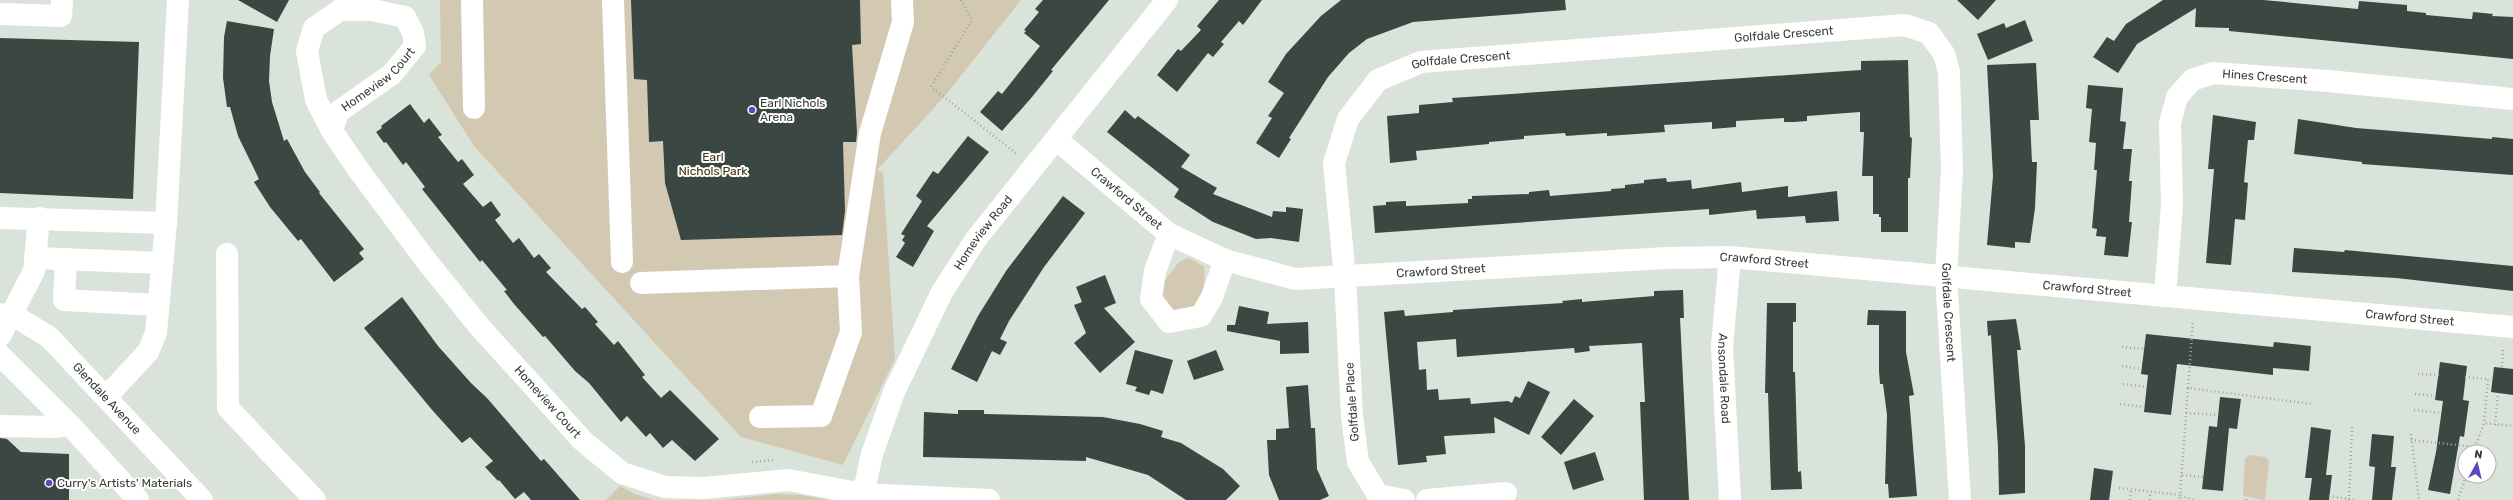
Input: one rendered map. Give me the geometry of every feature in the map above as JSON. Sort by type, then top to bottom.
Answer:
[{"type":"street","points":[[0,14],[61,16],[62,0]]},
{"type":"street","points":[[106,397],[148,352],[156,333],[157,305],[166,223],[178,0]]},
{"type":"street","points":[[472,0],[474,108]]},
{"type":"street","points":[[613,0],[622,262]]},
{"type":"street","points":[[760,418],[821,416],[851,332],[848,276],[870,133],[903,22],[902,0]]},
{"type":"street","name":"Homeview Road","points":[[862,497],[872,454],[894,392],[942,292],[976,239],[1167,0]]},
{"type":"street","name":"Homeview Court","points":[[332,131],[338,112],[392,74],[415,46],[413,33],[405,17],[372,10],[340,10],[314,28],[307,50],[316,100],[332,131],[360,172],[478,325],[583,441],[622,473],[665,487],[704,488],[788,480],[862,497]]},
{"type":"street","name":"Golfdale Crescent","points":[[1346,276],[1334,163],[1348,119],[1378,80],[1421,62],[1905,25],[1929,33],[1944,54],[1950,72],[1952,170],[1946,276],[1960,500]]},
{"type":"street","name":"Hines Crescent","points":[[2165,296],[2172,205],[2170,123],[2177,97],[2192,80],[2213,74],[2229,74],[2328,81],[2513,99]]},
{"type":"street","name":"Crawford Street","points":[[1056,139],[1169,234],[1225,260],[1295,279],[1668,258],[1730,257],[2513,327]]},
{"type":"street","points":[[0,218],[166,223]]},
{"type":"street","points":[[0,336],[5,315],[34,271],[38,218]]},
{"type":"street","points":[[1169,234],[1155,271],[1151,299],[1169,322],[1201,316],[1212,297],[1225,260]]},
{"type":"street","points":[[227,254],[228,408],[304,496]]},
{"type":"street","name":"Ansondale Road","points":[[1730,257],[1722,346],[1730,500]]},
{"type":"street","points":[[35,258],[161,263]]},
{"type":"street","points":[[66,259],[64,300],[157,305]]},
{"type":"street","points":[[641,283],[848,276]]},
{"type":"street","name":"Golfdale Place","points":[[1346,276],[1352,416],[1358,462],[1378,494],[1404,500]]},
{"type":"street","name":"Glendale Avenue","points":[[5,315],[49,337],[202,500]]},
{"type":"street","points":[[0,355],[70,425],[138,500]]},
{"type":"street","points":[[0,426],[54,427],[70,425]]},
{"type":"street","points":[[1427,500],[1506,493]]},
{"type":"street","points":[[862,497],[989,500]]},
{"type":"path","points":[[961,0],[972,20],[931,87],[1017,154]]},
{"type":"path","points":[[2180,500],[2194,321]]},
{"type":"path","points":[[2122,347],[2144,349]]},
{"type":"path","points":[[2502,367],[2503,349]]},
{"type":"path","points":[[2122,366],[2142,369]]},
{"type":"path","points":[[2418,374],[2439,375]]},
{"type":"path","points":[[2465,377],[2488,379],[2484,423],[2476,444]]},
{"type":"path","points":[[2123,384],[2147,387]]},
{"type":"path","points":[[2188,388],[2312,404]]},
{"type":"path","points":[[2495,425],[2498,393]]},
{"type":"path","points":[[2416,394],[2436,396]]},
{"type":"path","points":[[2120,404],[2144,407]]},
{"type":"path","points":[[2414,410],[2441,413]]},
{"type":"path","points":[[2186,412],[2218,415]]},
{"type":"path","points":[[2484,423],[2513,426]]},
{"type":"path","points":[[2349,500],[2352,427]]},
{"type":"path","points":[[2411,434],[2419,500]]},
{"type":"path","points":[[2411,440],[2457,445]]},
{"type":"path","points":[[744,463],[777,460]]},
{"type":"path","points":[[2182,475],[2203,477]]},
{"type":"path","points":[[2458,500],[2463,484]]},
{"type":"path","points":[[2119,488],[2180,495],[2194,500]]},
{"type":"path","points":[[2130,490],[2130,500]]},
{"type":"path","points":[[2150,492],[2150,500]]},
{"type":"path","points":[[2329,496],[2356,500]]},
{"type":"green space","name":"Earl Nichols Park","points":[[440,0],[1021,0],[944,97],[877,170],[883,172],[895,359],[843,465],[741,437],[474,146],[429,75],[441,62]]},
{"type":"green space","points":[[1188,258],[1204,266],[1204,284],[1198,300],[1191,311],[1172,312],[1163,305],[1160,287],[1179,262]]},
{"type":"green space","points":[[2250,455],[2265,457],[2269,461],[2265,500],[2243,496],[2245,458]]},
{"type":"green space","points":[[620,486],[635,494],[654,500],[606,500]]},
{"type":"green space","points":[[775,494],[802,495],[830,500],[721,500]]},
{"type":"building","points":[[238,0],[289,0],[277,22]]},
{"type":"building","name":"Earl Nichols Arena","points":[[631,0],[860,0],[861,44],[852,45],[857,133],[856,142],[843,142],[845,211],[842,235],[681,240],[665,183],[663,141],[649,142],[647,80],[634,79]]},
{"type":"building","points":[[1043,0],[1109,0],[1051,70],[1053,71],[1032,97],[1002,131],[980,112],[998,91],[1002,94],[1040,46],[1024,33],[1026,31],[1024,30],[1039,12],[1035,9]]},
{"type":"building","points":[[1219,0],[1262,0],[1243,25],[1239,21],[1221,42],[1224,44],[1213,57],[1208,53],[1177,92],[1157,75],[1178,49],[1181,51],[1201,30],[1197,26]]},
{"type":"building","points":[[1341,0],[1565,0],[1566,10],[1413,22],[1367,39],[1349,53],[1328,77],[1289,138],[1291,139],[1279,158],[1256,143],[1272,118],[1268,116],[1284,93],[1268,82],[1286,54],[1321,16]]},
{"type":"building","points":[[1957,0],[1996,0],[1978,20]]},
{"type":"building","points":[[2163,0],[2263,0],[2358,9],[2359,1],[2407,5],[2407,11],[2426,13],[2426,15],[2472,19],[2473,12],[2493,14],[2492,16],[2513,17],[2513,59],[2229,31],[2229,28],[2195,27],[2196,8],[2137,44],[2118,73],[2093,57],[2107,37],[2114,41],[2126,24]]},
{"type":"building","points":[[2025,20],[2033,41],[1988,60],[1977,34],[2004,23],[2006,28]]},
{"type":"building","points":[[227,21],[274,29],[270,56],[269,81],[272,102],[284,141],[287,139],[305,172],[320,192],[319,193],[364,249],[359,253],[364,259],[334,282],[301,239],[298,241],[270,207],[254,182],[259,179],[238,136],[230,107],[227,107],[223,78],[224,37]]},
{"type":"building","points":[[0,38],[139,42],[133,199],[0,193]]},
{"type":"building","points":[[1908,60],[1910,137],[1912,138],[1910,178],[1908,178],[1908,232],[1881,232],[1881,217],[1879,217],[1879,214],[1873,214],[1873,176],[1862,176],[1864,132],[1860,132],[1860,112],[1807,116],[1807,121],[1794,122],[1784,122],[1784,118],[1736,121],[1736,127],[1712,129],[1712,122],[1664,125],[1665,132],[1607,136],[1607,133],[1566,136],[1565,133],[1524,136],[1524,139],[1489,142],[1489,144],[1416,151],[1417,160],[1390,163],[1387,116],[1419,113],[1419,105],[1453,102],[1452,98],[1861,70],[1861,61]]},
{"type":"building","points":[[2036,63],[2039,120],[2030,120],[2032,162],[2037,162],[2035,208],[2030,243],[2015,242],[2015,248],[1987,245],[1993,176],[1987,65]]},
{"type":"building","points":[[2088,85],[2123,88],[2120,121],[2126,122],[2123,149],[2132,149],[2129,181],[2132,181],[2129,222],[2132,222],[2128,257],[2104,255],[2106,237],[2096,236],[2097,229],[2092,228],[2097,170],[2094,170],[2096,143],[2089,142],[2092,109],[2086,108]]},
{"type":"building","points":[[410,104],[424,123],[429,118],[442,135],[438,137],[458,162],[462,159],[474,175],[463,184],[483,207],[491,201],[501,215],[495,220],[513,243],[519,238],[534,258],[539,254],[551,268],[546,272],[582,309],[585,307],[598,322],[595,324],[614,345],[618,341],[645,375],[642,377],[661,398],[670,390],[719,439],[695,461],[672,440],[663,448],[650,433],[646,437],[627,416],[621,422],[589,383],[575,371],[545,336],[543,337],[514,304],[504,291],[507,290],[482,260],[480,262],[422,189],[425,187],[406,162],[403,165],[386,142],[384,143],[376,132],[382,128],[381,126]]},
{"type":"building","points":[[1125,110],[1135,119],[1138,116],[1190,155],[1181,167],[1217,188],[1213,194],[1272,217],[1273,211],[1286,212],[1286,207],[1303,209],[1299,242],[1271,238],[1256,239],[1213,222],[1174,197],[1179,189],[1107,132]]},
{"type":"building","points":[[2213,115],[2256,122],[2254,140],[2248,140],[2244,182],[2248,183],[2245,220],[2235,219],[2231,265],[2206,263],[2214,169],[2208,169]]},
{"type":"building","points":[[2298,119],[2356,128],[2492,139],[2492,137],[2513,139],[2513,175],[2362,164],[2362,162],[2294,154]]},
{"type":"building","points":[[968,136],[989,152],[927,226],[934,231],[913,267],[896,257],[905,243],[902,240],[905,236],[901,234],[922,201],[916,196],[933,171],[938,174]]},
{"type":"building","points":[[1666,178],[1667,182],[1691,180],[1692,189],[1741,182],[1742,192],[1788,186],[1788,197],[1837,191],[1839,221],[1806,223],[1805,216],[1757,219],[1756,210],[1709,215],[1709,209],[1375,233],[1373,206],[1386,205],[1386,202],[1406,201],[1406,206],[1468,203],[1468,199],[1472,199],[1472,196],[1529,194],[1529,192],[1549,190],[1550,196],[1611,191],[1611,189],[1625,188],[1625,185],[1644,183],[1644,180]]},
{"type":"building","points":[[1063,196],[1085,213],[1044,267],[1009,321],[1000,339],[1007,342],[1000,355],[992,351],[977,382],[951,369],[978,316],[1006,271]]},
{"type":"building","points":[[2294,248],[2344,252],[2345,250],[2513,266],[2513,291],[2396,278],[2292,272]]},
{"type":"building","points":[[1105,275],[1116,303],[1104,308],[1135,342],[1100,373],[1074,343],[1086,333],[1074,305],[1082,302],[1076,287]]},
{"type":"building","points":[[1683,290],[1684,318],[1680,318],[1689,500],[1644,500],[1640,402],[1645,402],[1642,343],[1589,346],[1590,351],[1575,353],[1574,348],[1457,357],[1456,339],[1417,342],[1419,370],[1426,369],[1427,390],[1438,389],[1439,400],[1470,398],[1471,404],[1508,401],[1512,403],[1515,396],[1520,398],[1528,381],[1550,392],[1529,435],[1494,417],[1495,433],[1444,436],[1446,454],[1426,456],[1427,462],[1398,465],[1384,312],[1404,310],[1405,316],[1453,312],[1453,310],[1563,303],[1562,301],[1582,299],[1582,302],[1654,296],[1654,291]]},
{"type":"building","points":[[402,297],[438,346],[471,383],[487,398],[541,461],[544,459],[580,500],[531,500],[524,492],[515,499],[499,480],[498,481],[485,467],[493,461],[470,437],[462,443],[433,411],[364,328]]},
{"type":"building","points":[[1767,303],[1796,303],[1796,322],[1793,322],[1793,372],[1795,372],[1798,472],[1801,471],[1802,489],[1771,490],[1768,393],[1765,393]]},
{"type":"building","points":[[1239,306],[1269,312],[1267,324],[1308,322],[1309,353],[1280,354],[1280,341],[1227,331],[1227,325],[1235,325]]},
{"type":"building","points":[[1868,310],[1906,311],[1906,352],[1914,395],[1909,396],[1917,496],[1889,498],[1888,484],[1885,484],[1887,415],[1883,384],[1880,384],[1879,325],[1867,325]]},
{"type":"building","points":[[2016,319],[2021,350],[2017,350],[2025,446],[2025,493],[1999,495],[1998,448],[1991,335],[1988,336],[1987,321]]},
{"type":"building","points":[[2146,334],[2273,347],[2274,342],[2311,346],[2309,371],[2273,368],[2273,375],[2177,364],[2171,415],[2144,412],[2148,375],[2141,374]]},
{"type":"building","points":[[1135,350],[1173,360],[1163,394],[1151,390],[1149,395],[1135,391],[1137,387],[1126,384]]},
{"type":"building","points":[[1216,350],[1224,370],[1194,380],[1187,361]]},
{"type":"building","points":[[2440,362],[2467,366],[2463,400],[2469,401],[2464,437],[2460,436],[2459,444],[2457,444],[2457,453],[2450,494],[2428,490],[2436,452],[2443,401],[2435,400]]},
{"type":"building","points":[[2494,367],[2513,369],[2513,395],[2491,392]]},
{"type":"building","points":[[1308,385],[1311,428],[1315,428],[1317,469],[1329,496],[1320,500],[1279,500],[1269,475],[1267,440],[1276,440],[1276,429],[1289,428],[1286,387]]},
{"type":"building","points":[[2220,397],[2241,399],[2237,429],[2229,428],[2223,491],[2202,489],[2209,426],[2217,427]]},
{"type":"building","points":[[1574,399],[1594,416],[1561,455],[1541,437]]},
{"type":"building","points":[[958,410],[984,410],[984,414],[1103,417],[1140,424],[1163,431],[1161,437],[1181,443],[1223,469],[1240,486],[1226,500],[1186,500],[1148,475],[1086,457],[1086,461],[923,457],[924,412],[958,414]]},
{"type":"building","points":[[2311,427],[2331,430],[2326,475],[2332,475],[2329,500],[2309,500],[2312,478],[2305,478]]},
{"type":"building","points":[[2372,434],[2394,436],[2391,467],[2396,467],[2392,500],[2372,500],[2375,467],[2369,466]]},
{"type":"building","points":[[0,438],[7,439],[21,452],[69,454],[69,500],[0,500]]},
{"type":"building","points":[[1595,452],[1604,480],[1573,490],[1564,462]]},
{"type":"building","points":[[2094,468],[2113,471],[2109,500],[2090,500]]},
{"type":"place","name":"Earl Nichols Arena","points":[[752,110]]},
{"type":"place","name":"Curry's Artists' Materials","points":[[49,483]]}]
